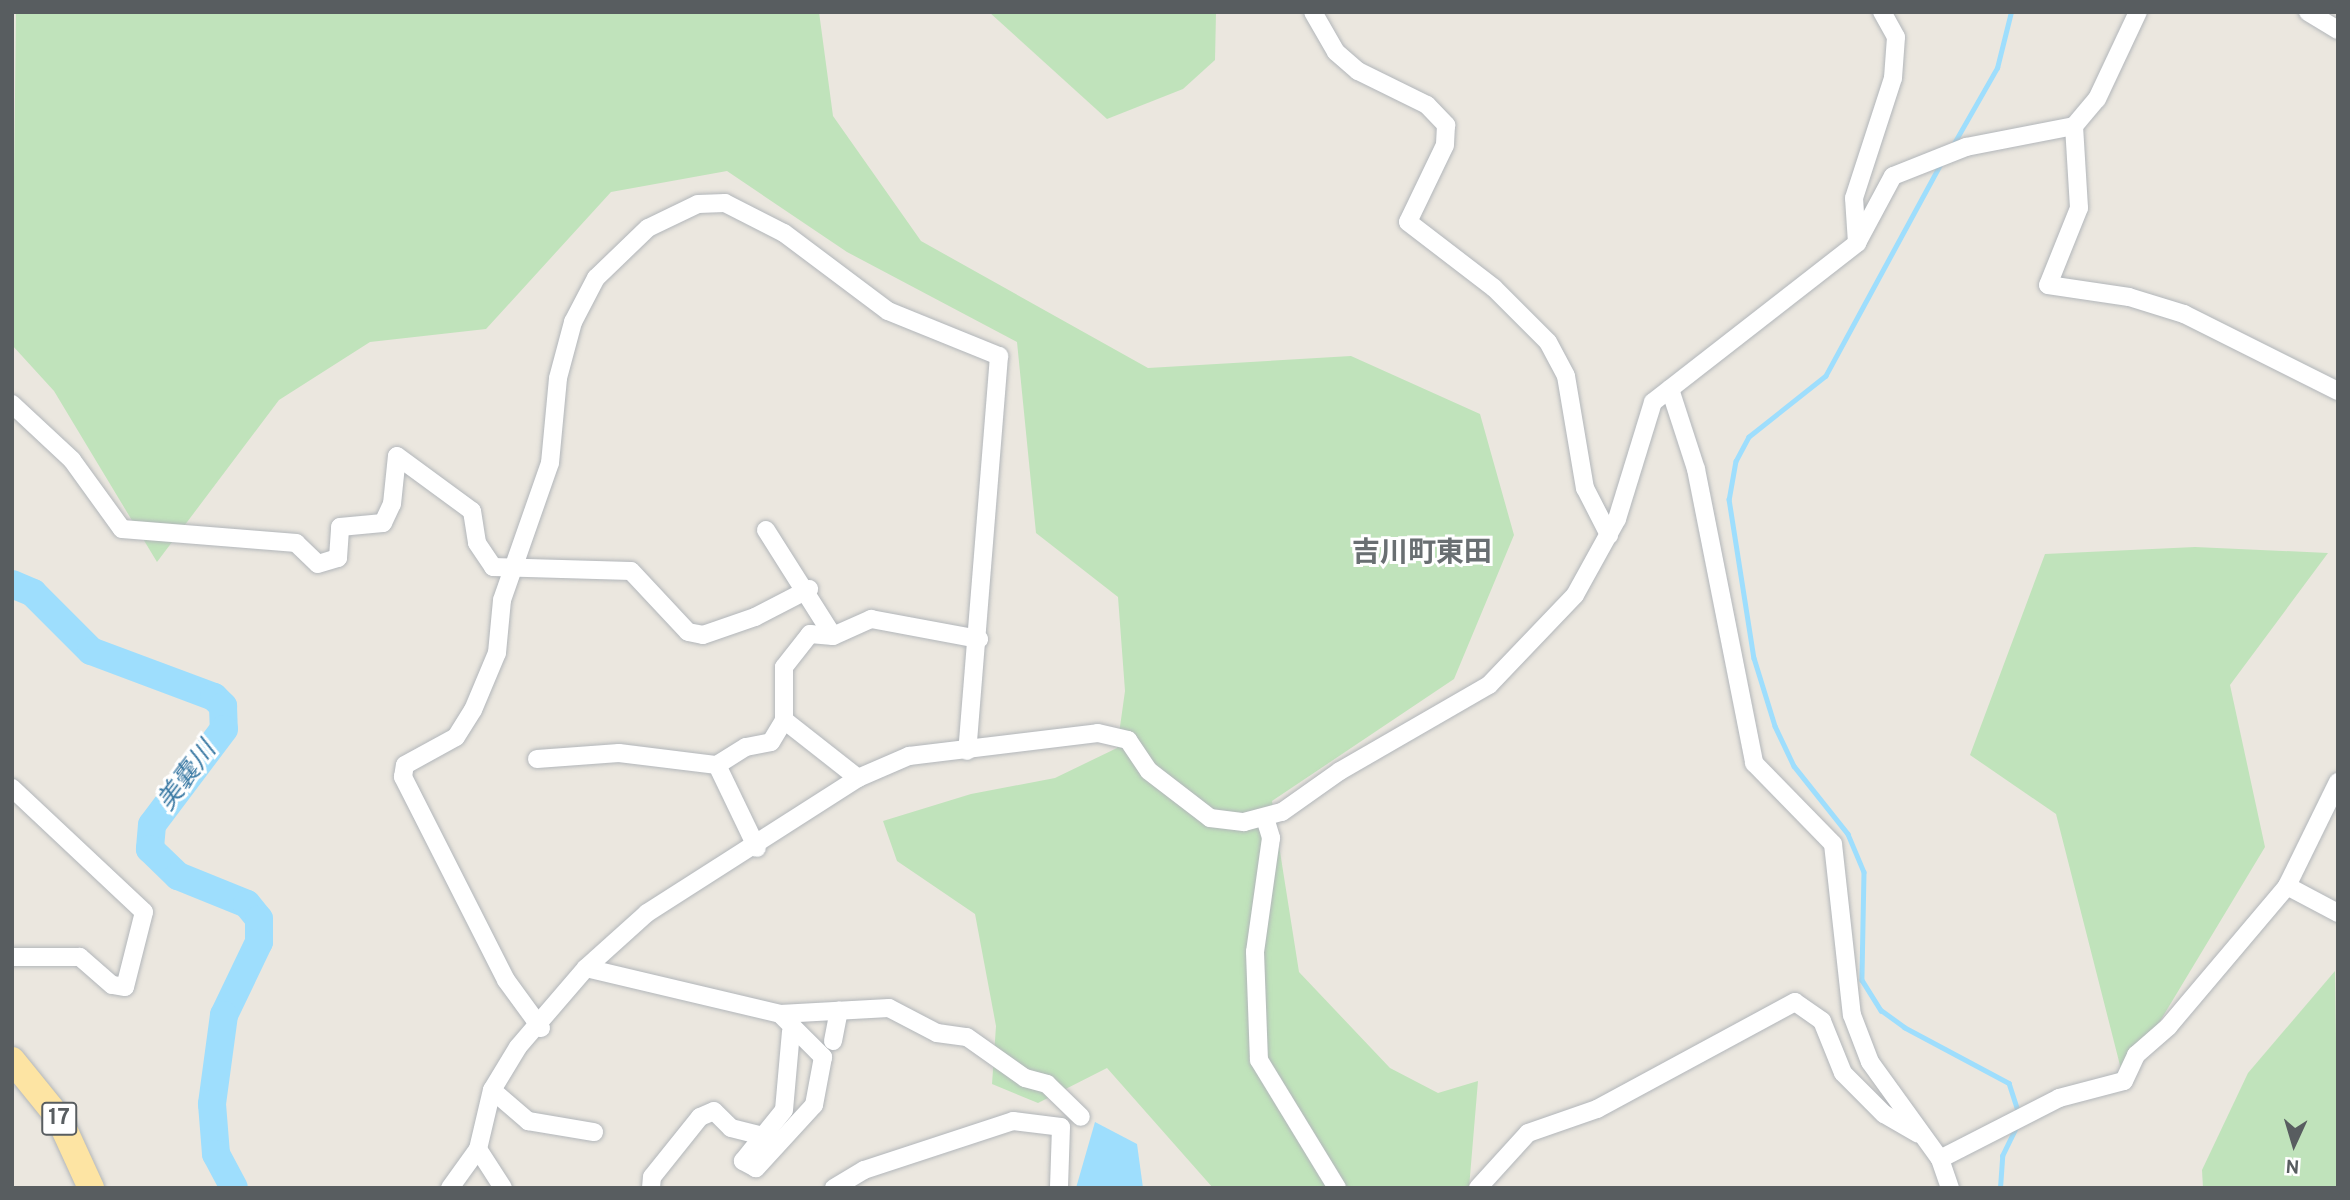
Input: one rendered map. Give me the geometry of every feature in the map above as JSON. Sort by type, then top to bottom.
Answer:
[{"type":"main road","name":"17","points":[[12,1060],[58,1118],[91,1188]]},
{"type":"street","points":[[1313,12],[1336,52],[1358,71],[1427,106],[1447,125],[1445,145],[1408,222],[1494,288],[1548,342],[1566,376],[1585,488],[1609,535]]},
{"type":"street","points":[[1857,243],[1854,198],[1893,78],[1896,37],[1882,12]]},
{"type":"street","points":[[450,1188],[478,1149],[492,1090],[518,1047],[541,1028],[586,968],[647,913],[757,848],[858,778],[909,756],[1098,733],[1128,740],[1149,771],[1210,818],[1265,818],[1489,685],[1575,595],[1609,535],[1653,402],[1857,243],[1882,188],[1917,162],[2074,126],[2097,99],[2137,12]]},
{"type":"street","points":[[2308,12],[2338,30]]},
{"type":"street","points":[[2074,126],[2078,208],[2048,285],[2129,297],[2184,314],[2338,391]]},
{"type":"street","points":[[541,1028],[506,980],[403,777],[405,765],[456,737],[473,710],[497,653],[512,570],[550,463],[558,378],[573,322],[596,278],[648,228],[698,204],[725,203],[784,233],[888,311],[999,356],[979,639],[967,751]]},
{"type":"street","points":[[1670,389],[1696,469],[1754,762],[1833,844],[1852,1015],[1870,1062],[1940,1159],[1950,1188]]},
{"type":"street","points":[[12,404],[72,460],[121,529],[296,543],[318,564],[338,558],[340,527],[383,523],[397,456],[472,512],[477,543],[493,567],[512,570],[631,571],[688,632],[703,635],[809,589]]},
{"type":"street","points":[[766,530],[809,589],[833,635]]},
{"type":"street","points":[[537,759],[619,753],[717,765],[746,747],[771,742],[784,720],[783,667],[810,634],[833,635],[870,620],[979,639]]},
{"type":"street","points":[[784,720],[858,778]]},
{"type":"street","points":[[717,765],[757,848]]},
{"type":"street","points":[[1940,1159],[2059,1098],[2124,1081],[2136,1055],[2168,1027],[2287,886],[2338,782]]},
{"type":"street","points":[[12,788],[144,912],[125,987],[112,985],[80,957],[12,957]]},
{"type":"street","points":[[1265,818],[1272,838],[1255,952],[1259,1060],[1337,1188]]},
{"type":"street","points":[[2287,886],[2338,913]]},
{"type":"street","points":[[586,968],[780,1014],[889,1008],[937,1033],[967,1037],[1025,1078],[1047,1084],[1081,1117]]},
{"type":"street","points":[[1478,1188],[1528,1133],[1597,1109],[1795,1002],[1822,1021],[1843,1073],[1884,1114],[1924,1138]]},
{"type":"street","points":[[832,1041],[839,1011]]},
{"type":"street","points":[[780,1014],[791,1031],[823,1058],[814,1105],[756,1168],[743,1161],[784,1110],[791,1031]]},
{"type":"street","points":[[492,1090],[528,1122],[594,1132]]},
{"type":"street","points":[[651,1188],[652,1177],[699,1117],[714,1111],[731,1128],[764,1136]]},
{"type":"street","points":[[834,1188],[864,1170],[1013,1121],[1061,1127],[1059,1188]]},
{"type":"street","points":[[478,1149],[503,1188]]},
{"type":"green space","points":[[16,12],[819,12],[833,116],[921,241],[1148,368],[1351,356],[1480,414],[1514,535],[1454,679],[1272,801],[1299,972],[1390,1068],[1438,1093],[1478,1081],[1469,1188],[1213,1188],[1107,1068],[1038,1103],[992,1084],[996,1026],[975,914],[897,861],[883,821],[971,794],[1055,778],[1117,748],[1125,691],[1118,597],[1036,533],[1017,342],[847,252],[727,171],[611,192],[486,329],[370,342],[279,400],[157,562],[54,391],[12,345]]},
{"type":"green space","points":[[989,12],[1216,12],[1215,60],[1183,89],[1107,119]]},
{"type":"green space","points":[[2195,547],[2328,553],[2230,685],[2265,847],[2124,1081],[2056,814],[1970,755],[2045,554]]},
{"type":"green space","points":[[2335,971],[2338,1188],[2203,1188],[2202,1170],[2248,1073]]},
{"type":"water","points":[[1095,1122],[1137,1144],[1143,1188],[1076,1188]]},
{"type":"waterway","points":[[1953,145],[1997,68],[2011,12]]},
{"type":"waterway","points":[[1941,164],[1826,376],[1749,437],[1736,461],[1729,499],[1754,658],[1775,726],[1794,766],[1848,834],[1864,872],[1862,980],[1881,1010],[1904,1027],[2009,1083],[2019,1113]]},
{"type":"waterway","name":"美嚢川","points":[[12,584],[33,593],[91,651],[214,697],[223,706],[224,729],[152,825],[150,849],[178,876],[247,904],[259,919],[259,942],[224,1015],[212,1104],[216,1154],[234,1188]]},
{"type":"waterway","points":[[2000,1188],[2002,1156],[2015,1129]]},
{"type":"district","name":"吉川町東田","points":[[1422,554]]}]
